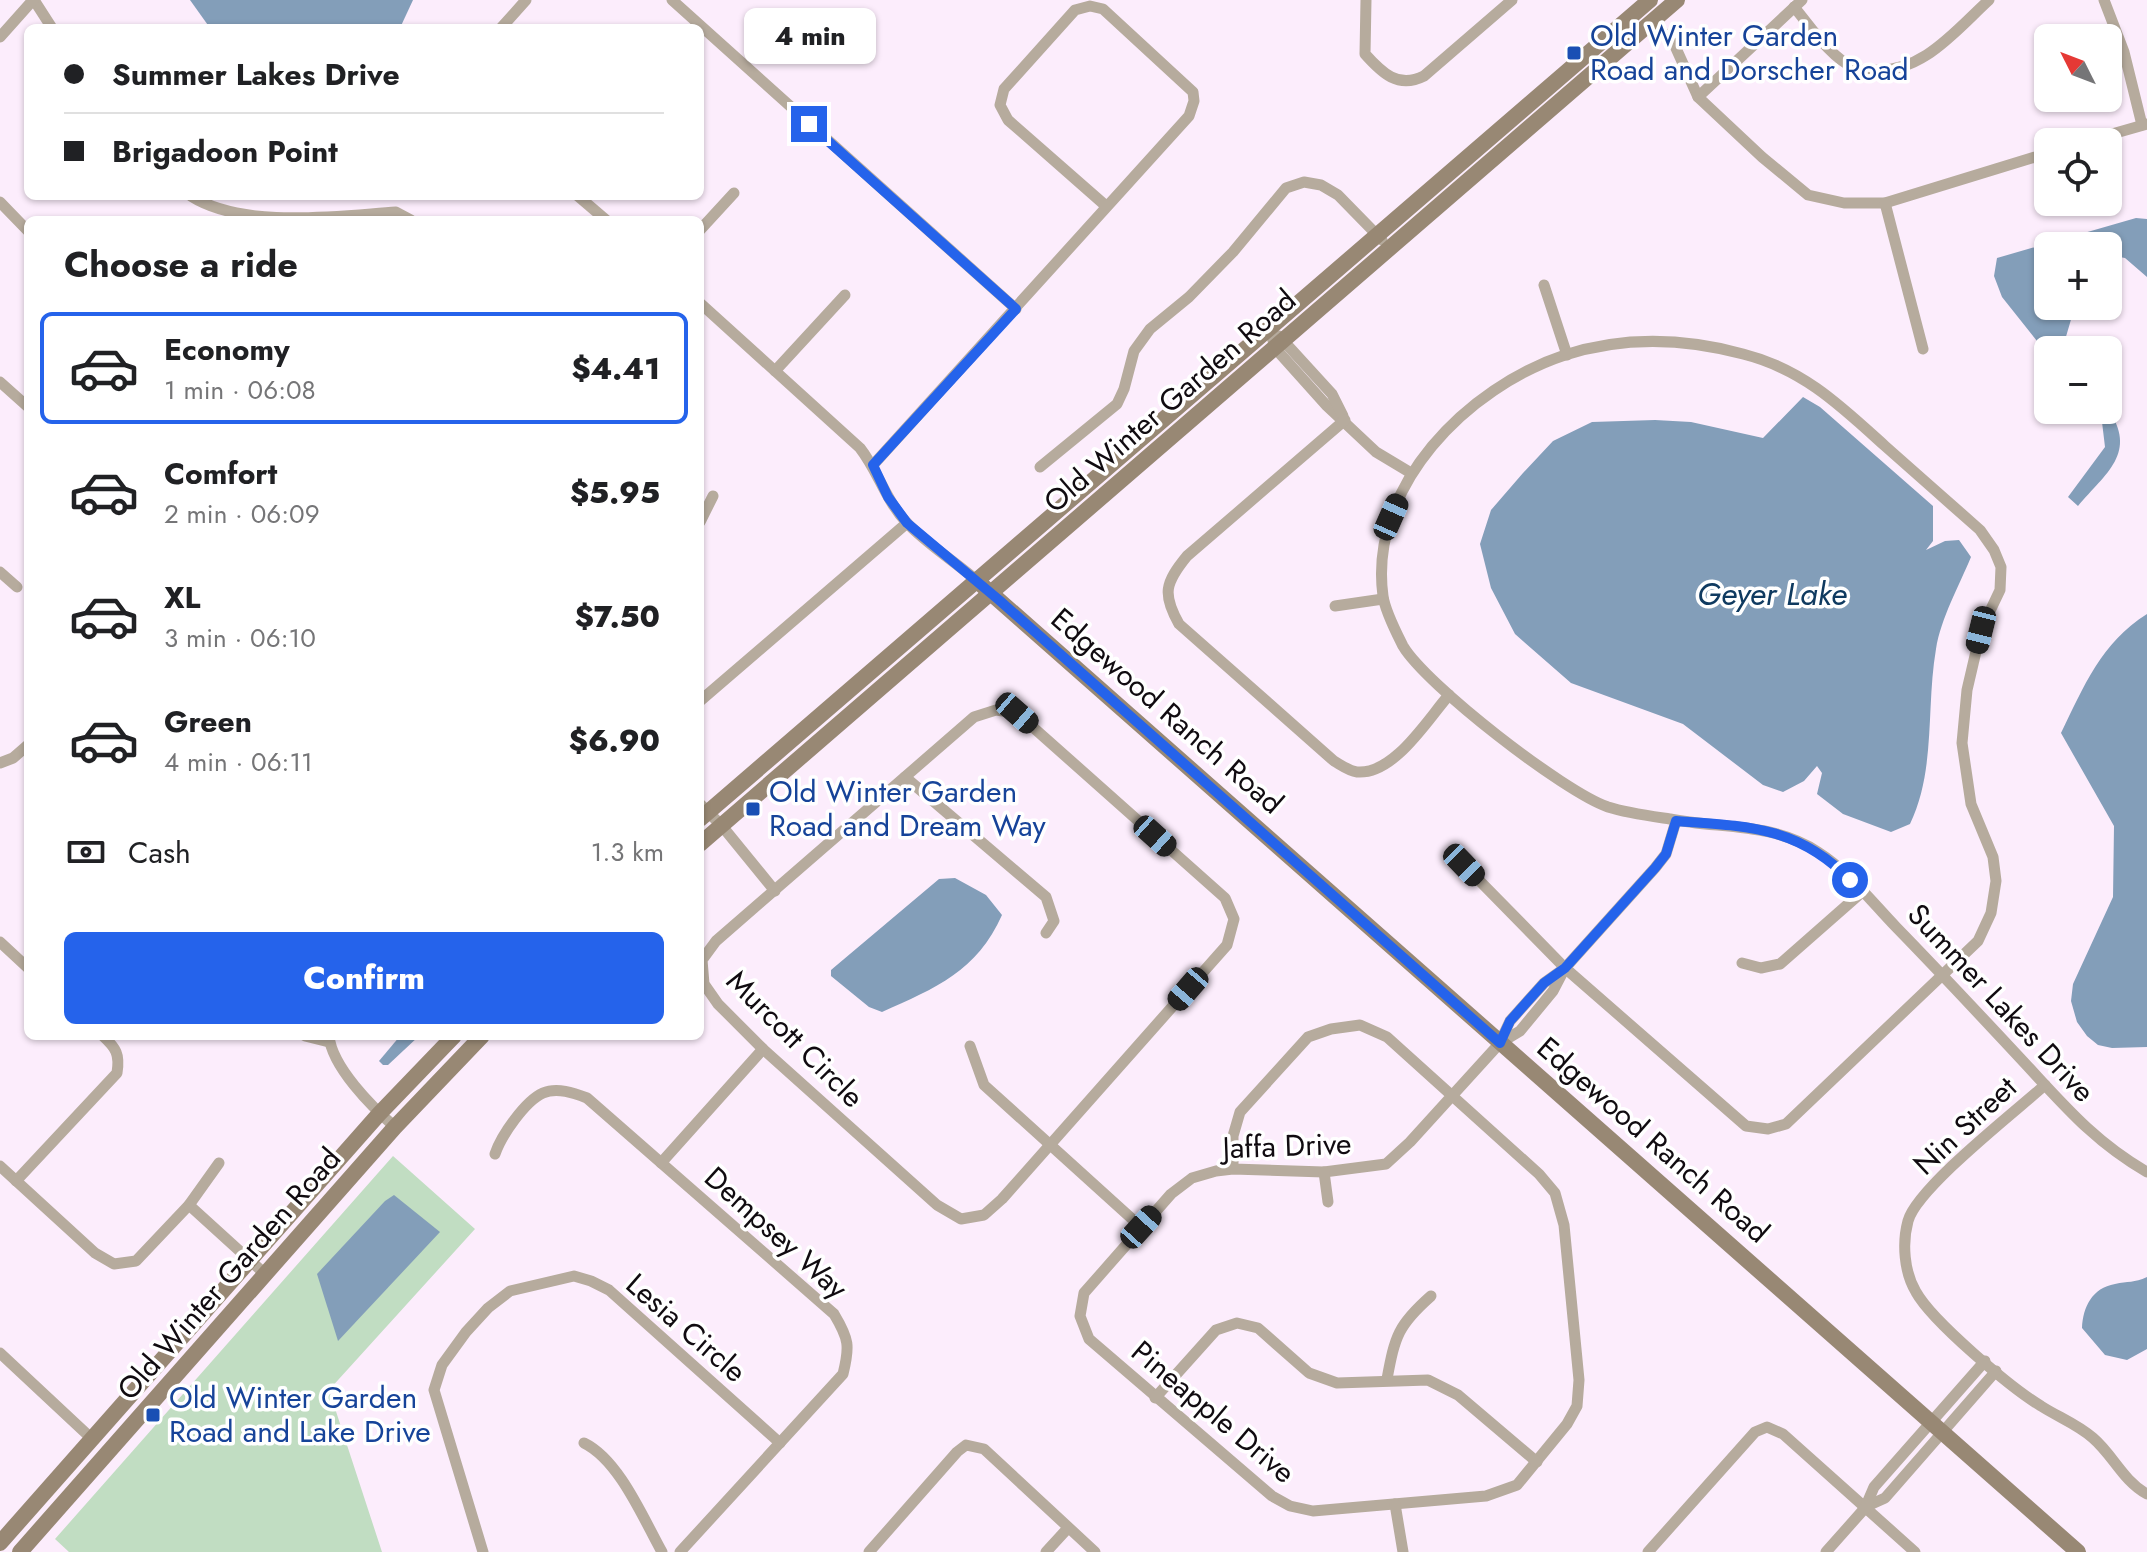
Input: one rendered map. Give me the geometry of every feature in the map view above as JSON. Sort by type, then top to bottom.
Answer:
[{"type":"main road","name":"Old Winter Garden Road","points":[[704,841],[1677,0]]},
{"type":"main road","name":"Old Winter Garden Road","points":[[704,810],[1270,329],[1642,2]]},
{"type":"main road","points":[[1642,2],[1653,21]]},
{"type":"main road","name":"Edgewood Ranch Road","points":[[976,580],[2078,1552]]},
{"type":"main road","name":"Old Winter Garden Road","points":[[2,1536],[251,1261],[379,1114],[450,1040]]},
{"type":"main road","name":"Old Winter Garden Road","points":[[25,1550],[395,1127],[478,1040]]},
{"type":"main road","points":[[2,1536],[25,1550]]},
{"type":"street","points":[[0,37],[33,0],[49,24]]},
{"type":"street","points":[[505,24],[526,0]]},
{"type":"street","points":[[672,0],[699,24]]},
{"type":"street","points":[[1366,0],[1365,54],[1380,70],[1397,81],[1412,82],[1424,76],[1512,0]]},
{"type":"street","points":[[1698,97],[1798,3],[1832,51],[1855,69],[1882,71],[1903,68],[1924,59],[1989,0]]},
{"type":"street","points":[[2104,0],[2124,52],[2144,124],[2122,131]]},
{"type":"street","points":[[873,465],[1189,116],[1194,101],[1193,92],[1103,9],[1090,6],[1075,10],[1004,89],[1000,105],[1008,120],[1106,206]]},
{"type":"street","points":[[1653,21],[1675,46],[1698,97],[1808,195],[1844,203],[1885,203],[2034,157]]},
{"type":"street","points":[[704,29],[1016,309]]},
{"type":"street","points":[[1040,467],[1117,404],[1134,351],[1150,329],[1189,297],[1233,252],[1286,188],[1304,182],[1321,185],[1338,195],[1391,249]]},
{"type":"street","points":[[704,226],[734,193]]},
{"type":"street","points":[[198,200],[206,205],[255,216]]},
{"type":"street","points":[[583,200],[601,216]]},
{"type":"street","points":[[0,202],[24,227]]},
{"type":"street","points":[[1885,203],[1923,349]]},
{"type":"street","points":[[286,216],[396,212],[404,216]]},
{"type":"street","points":[[1544,285],[1567,355]]},
{"type":"street","points":[[775,371],[845,295]]},
{"type":"street","points":[[704,307],[860,448],[907,523],[976,580]]},
{"type":"street","points":[[1270,329],[1280,344],[1332,394],[1345,420],[1376,452],[1411,473]]},
{"type":"street","name":"Summer Lakes Drive","points":[[1464,865],[1565,968],[1746,1126],[1768,1129],[1786,1124],[1943,976],[1978,941],[1991,913],[1996,881],[1993,857],[1971,804],[1962,743],[1970,675],[1981,630],[2000,590],[2001,567],[1980,530],[1824,392],[1779,366],[1699,344],[1648,339],[1567,355],[1512,378],[1444,434],[1411,473],[1391,517],[1383,553],[1383,599],[1403,646],[1418,667],[1449,695],[1558,779],[1606,806],[1676,821],[1758,827],[1816,850],[1839,868],[1943,976],[2096,1139],[2147,1172]]},
{"type":"street","points":[[0,382],[24,403]]},
{"type":"street","points":[[1345,420],[1187,556],[1170,577],[1167,603],[1179,624],[1334,761],[1349,770],[1376,770],[1394,759],[1449,695]]},
{"type":"street","points":[[704,514],[713,496]]},
{"type":"street","points":[[704,698],[907,523]]},
{"type":"street","points":[[0,572],[17,587]]},
{"type":"street","points":[[1335,606],[1383,599]]},
{"type":"street","name":"Murcott Circle","points":[[704,957],[716,941],[974,717],[996,710],[1017,713],[1225,898],[1234,919],[1227,945],[1050,1145],[984,1215],[961,1219],[937,1205],[763,1049],[718,1004],[704,984]]},
{"type":"street","points":[[0,763],[13,758],[24,748]]},
{"type":"street","points":[[905,777],[1046,897],[1054,921],[1046,933]]},
{"type":"street","points":[[704,812],[722,826],[775,891]]},
{"type":"street","name":"Jaffa Drive","points":[[1141,1227],[1171,1194],[1192,1178],[1233,1169],[1324,1172],[1386,1164],[1500,1043],[1520,1031],[1553,991],[1565,968],[1666,854],[1676,821]]},
{"type":"street","points":[[1742,963],[1761,968],[1780,964],[1862,892]]},
{"type":"street","points":[[0,942],[24,964]]},
{"type":"street","name":"Pineapple Drive","points":[[1141,1227],[1084,1293],[1080,1316],[1089,1339],[1272,1496],[1290,1506],[1313,1511],[1486,1496],[1517,1485],[1567,1424],[1577,1406],[1579,1380],[1564,1225],[1555,1193],[1539,1174],[1387,1037],[1360,1025],[1331,1029],[1308,1037],[1240,1112],[1233,1136],[1233,1169]]},
{"type":"street","points":[[16,1181],[117,1073],[119,1060],[116,1048],[107,1040]]},
{"type":"street","points":[[329,1040],[344,1071],[379,1114],[395,1127]]},
{"type":"street","points":[[970,1046],[984,1085],[1141,1227]]},
{"type":"street","points":[[661,1163],[763,1049]]},
{"type":"street","name":"Nin Street","points":[[1985,1361],[1934,1317],[1915,1291],[1904,1257],[1908,1219],[1930,1187],[2045,1085]]},
{"type":"street","name":"Dempsey Way","points":[[495,1154],[501,1138],[516,1118],[543,1093],[568,1091],[587,1098],[834,1314],[847,1335],[848,1352],[843,1374],[680,1552]]},
{"type":"street","points":[[0,1166],[95,1253],[114,1264],[136,1261],[189,1205],[219,1163]]},
{"type":"street","points":[[1324,1172],[1328,1202]]},
{"type":"street","points":[[189,1205],[265,1274]]},
{"type":"street","name":"Lesia Circle","points":[[483,1552],[434,1390],[442,1365],[466,1332],[488,1308],[510,1291],[574,1276],[609,1290],[780,1443]]},
{"type":"street","points":[[1387,1379],[1392,1352],[1405,1320],[1431,1296]]},
{"type":"street","points":[[1155,1398],[1216,1330],[1237,1323],[1258,1328],[1309,1373],[1337,1383],[1428,1380],[1458,1395],[1537,1462]]},
{"type":"street","points":[[0,1353],[91,1438]]},
{"type":"street","points":[[1826,1552],[1865,1508],[1885,1498],[1985,1361],[2039,1405],[2092,1437],[2110,1455],[2121,1473],[2147,1494]]},
{"type":"street","points":[[1936,1427],[1996,1371]]},
{"type":"street","points":[[1648,1552],[1755,1432],[1767,1427],[1783,1434],[1915,1552]]},
{"type":"street","points":[[584,1443],[595,1448],[617,1473],[662,1552]]},
{"type":"street","points":[[869,1552],[966,1445],[984,1449],[1095,1552]]},
{"type":"street","points":[[1395,1504],[1403,1552]]},
{"type":"street","points":[[1046,1552],[1068,1528]]},
{"type":"green space","points":[[393,1156],[475,1229],[329,1390],[382,1552],[69,1552],[55,1539]]},
{"type":"water","points":[[190,0],[413,0],[402,24],[207,24]]},
{"type":"water","points":[[2136,218],[2147,219],[2147,277],[2122,257],[2122,232],[2087,232]]},
{"type":"water","points":[[2034,247],[2034,320],[2071,320],[2066,336],[2034,337],[2002,297],[1994,276],[1997,258]]},
{"type":"water","name":"Geyer Lake","points":[[1803,397],[1820,407],[1933,506],[1933,541],[1926,550],[1945,541],[1959,540],[1971,557],[1938,637],[1927,760],[1918,803],[1910,824],[1891,832],[1843,814],[1817,794],[1822,773],[1817,766],[1804,781],[1783,792],[1763,785],[1683,724],[1571,683],[1515,634],[1491,588],[1480,544],[1491,510],[1523,473],[1553,441],[1592,422],[1691,422],[1763,438]]},
{"type":"water","points":[[2102,424],[2116,424],[2120,438],[2115,462],[2078,506],[2068,497],[2105,447]]},
{"type":"water","points":[[2147,614],[2147,1047],[2112,1048],[2098,1045],[2087,1036],[2077,1022],[2071,1001],[2073,984],[2113,897],[2114,826],[2061,733],[2095,667],[2117,638]]},
{"type":"water","points":[[955,878],[986,895],[1002,915],[980,950],[953,976],[882,1012],[869,1007],[831,976],[831,970],[939,879]]},
{"type":"water","points":[[397,1040],[415,1040],[388,1065],[379,1061]]},
{"type":"water","points":[[394,1195],[440,1232],[338,1341],[317,1274]]},
{"type":"water","points":[[2147,1277],[2147,1349],[2127,1360],[2105,1355],[2082,1328],[2090,1300],[2107,1286]]},
{"type":"place","name":"Old Winter Garden Road and Dorscher Road","points":[[1574,53]]},
{"type":"place","name":"Old Winter Garden Road and Dream Way","points":[[753,809]]},
{"type":"place","name":"Old Winter Garden Road and Lake Drive","points":[[153,1415]]},
{"type":"route","points":[[809,124],[1016,309],[873,465],[888,497],[907,523],[999,600],[1500,1043],[1510,1021],[1544,983],[1565,968],[1655,868],[1666,854],[1676,821],[1758,827],[1792,838],[1816,850],[1850,880]]}]
